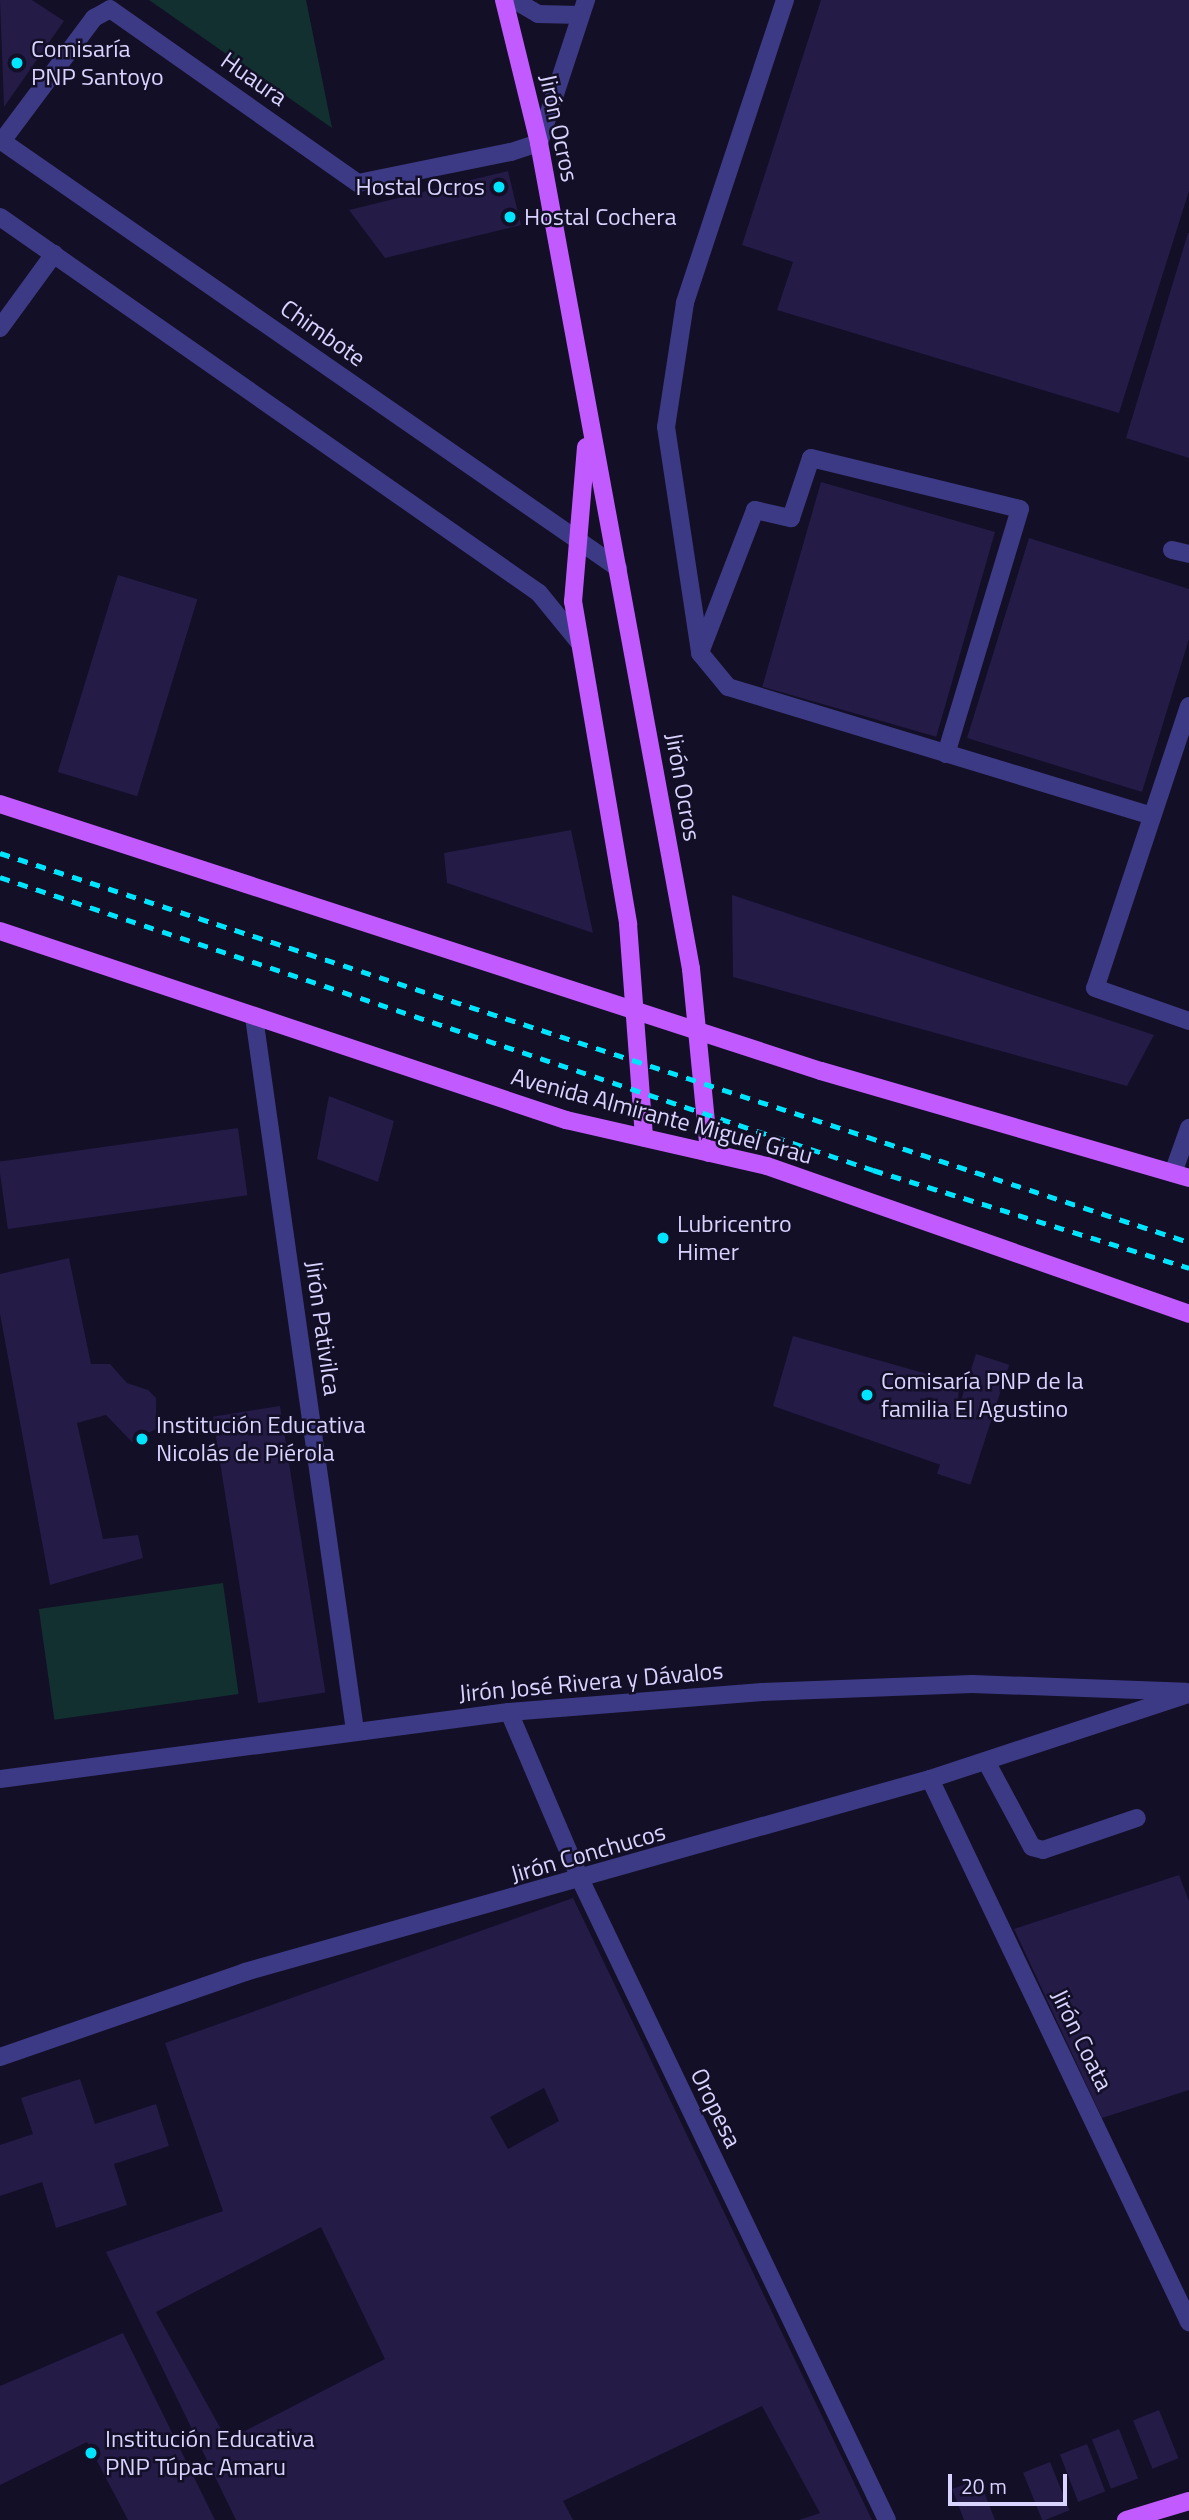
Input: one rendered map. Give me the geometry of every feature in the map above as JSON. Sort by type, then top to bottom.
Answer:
[{"type":"main road","name":"Jirón Ocros","points":[[504,0],[539,143],[588,433],[618,568],[691,969],[709,1153]]},
{"type":"main road","name":"Jirón Ocros","points":[[588,433],[575,538],[573,601],[639,1009],[644,1137]]},
{"type":"main road","points":[[0,804],[695,1029],[1181,1175]]},
{"type":"main road","name":"Avenida Almirante Miguel Grau","points":[[0,931],[566,1120],[767,1166],[1189,1314]]},
{"type":"main road","points":[[1126,2520],[1189,2501]]},
{"type":"street","points":[[514,0],[538,14],[583,7],[539,143]]},
{"type":"street","points":[[785,0],[685,303],[666,427],[700,653],[728,687],[1152,816]]},
{"type":"street","name":"Huaura","points":[[1,140],[94,18],[110,9],[358,183],[539,143]]},
{"type":"street","name":"Chimbote","points":[[1,140],[618,568]]},
{"type":"street","points":[[0,216],[539,593],[565,617],[581,646]]},
{"type":"street","points":[[0,328],[54,254]]},
{"type":"street","points":[[700,653],[755,510],[791,518],[811,458],[1020,509],[946,754]]},
{"type":"street","points":[[1189,706],[1095,988],[1189,1021]]},
{"type":"street","name":"Jirón Pativilca","points":[[254,1017],[355,1730]]},
{"type":"street","points":[[1181,1175],[1189,1128]]},
{"type":"street","name":"Jirón José Rivera y Dávalos","points":[[0,1779],[355,1730],[509,1712],[972,1684],[1189,1693]]},
{"type":"street","name":"Jirón Conchucos","points":[[0,2057],[245,1972],[581,1881],[986,1763],[1189,1693]]},
{"type":"street","name":"Oropesa","points":[[509,1712],[581,1881],[887,2520]]},
{"type":"street","points":[[986,1763],[1032,1847],[1043,1850],[1137,1818]]},
{"type":"street","name":"Jirón Coata","points":[[930,1779],[1189,2322]]},
{"type":"green space","points":[[149,0],[306,0],[332,128]]},
{"type":"green space","points":[[223,1583],[239,1694],[54,1720],[39,1609]]},
{"type":"building","name":"Comisaría PNP Santoyo","points":[[0,0],[32,0],[64,21],[4,107]]},
{"type":"building","points":[[821,0],[1189,0],[1189,191],[1119,413],[777,310],[793,262],[742,245]]},
{"type":"building","points":[[508,171],[521,225],[385,258],[349,210]]},
{"type":"building","points":[[1189,233],[1189,458],[1126,438]]},
{"type":"building","points":[[821,482],[995,532],[936,737],[762,687]]},
{"type":"building","points":[[1029,538],[1189,589],[1189,639],[1142,792],[967,738]]},
{"type":"building","points":[[118,575],[197,599],[137,796],[58,772]]},
{"type":"building","points":[[571,830],[593,933],[447,883],[444,853]]},
{"type":"building","points":[[732,895],[1154,1035],[1127,1086],[733,977]]},
{"type":"building","points":[[329,1096],[394,1121],[378,1182],[317,1159]]},
{"type":"building","points":[[238,1128],[247,1195],[8,1229],[0,1161]]},
{"type":"building","points":[[69,1258],[91,1364],[110,1364],[127,1383],[148,1390],[156,1398],[156,1429],[132,1442],[106,1415],[77,1423],[103,1539],[138,1535],[143,1558],[50,1585],[0,1314],[0,1274]]},
{"type":"building","name":"Comisaría PNP de la familia El Agustino","points":[[793,1336],[959,1383],[955,1470],[773,1406]]},
{"type":"building","points":[[976,1354],[1009,1365],[970,1485],[937,1474]]},
{"type":"building","points":[[280,1406],[325,1692],[258,1703],[213,1417]]},
{"type":"building","points":[[1179,1875],[1189,1901],[1189,2090],[1102,2118],[1014,1929]]},
{"type":"building","points":[[573,1898],[872,2520],[799,2520],[820,2513],[762,2406],[563,2501],[573,2520],[236,2520],[106,2252],[223,2211],[165,2043]],"holes":[[[544,2088],[559,2121],[508,2149],[490,2117]],[[321,2227],[385,2359],[227,2440],[156,2312]]]},
{"type":"building","points":[[80,2079],[95,2124],[156,2104],[169,2146],[114,2164],[127,2205],[56,2228],[42,2182],[0,2196],[0,2145],[33,2134],[21,2098]]},
{"type":"building","name":"Institución Educativa PNP Túpac Amaru","points":[[123,2333],[215,2520],[128,2520],[87,2442],[0,2485],[0,2386]]},
{"type":"building","points":[[1159,2410],[1178,2458],[1153,2469],[1133,2420]]},
{"type":"building","points":[[1119,2429],[1138,2478],[1111,2489],[1092,2439]]},
{"type":"building","points":[[1087,2444],[1105,2492],[1078,2502],[1060,2454]]},
{"type":"building","points":[[1050,2462],[1069,2510],[1042,2520],[1023,2473]]},
{"type":"building","points":[[979,2479],[995,2520],[964,2520],[952,2489]]},
{"type":"railway","points":[[0,853],[1189,1242]]},
{"type":"railway","points":[[0,877],[873,1170],[1189,1268]]},
{"type":"place","name":"Comisaría PNP Santoyo","points":[[17,63]]},
{"type":"place","name":"Hostal Ocros","points":[[499,187]]},
{"type":"place","name":"Hostal Cochera","points":[[510,217]]},
{"type":"place","name":"Lubricentro Himer","points":[[663,1238]]},
{"type":"place","name":"Comisaría PNP de la familia El Agustino","points":[[867,1395]]},
{"type":"place","name":"Institución Educativa Nicolás de Piérola","points":[[142,1439]]},
{"type":"place","name":"Institución Educativa PNP Túpac Amaru","points":[[91,2453]]}]
